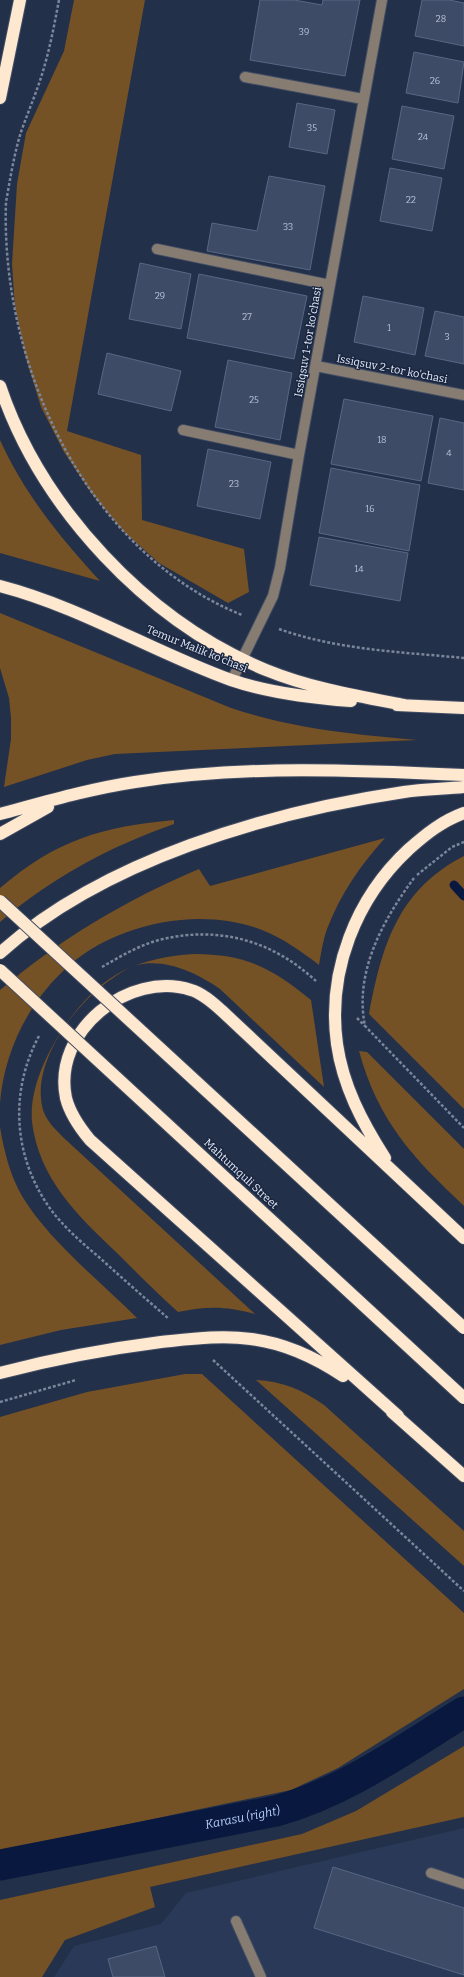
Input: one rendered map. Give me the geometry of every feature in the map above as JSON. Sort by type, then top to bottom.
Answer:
[{"type":"highway","points":[[0,98],[20,0]]},
{"type":"highway","points":[[0,386],[14,422],[31,458],[62,503],[99,550],[146,596],[200,636],[243,659],[272,672],[320,688],[404,705]]},
{"type":"highway","name":"Temur Malik ko'chasi","points":[[0,586],[53,603],[232,680],[315,698],[464,708]]},
{"type":"highway","points":[[0,814],[76,794],[135,782],[219,774],[345,770],[464,775]]},
{"type":"highway","points":[[0,953],[18,936],[55,911],[112,880],[199,841],[265,821],[330,806],[404,792],[464,787]]},
{"type":"highway","points":[[0,834],[38,811],[76,794]]},
{"type":"highway","points":[[401,1179],[386,1159],[360,1115],[350,1093],[342,1068],[337,1044],[335,1020],[336,998],[340,973],[345,949],[354,926],[364,903],[377,885],[392,866],[428,832],[442,823],[464,813]]},
{"type":"highway","points":[[0,901],[464,1328]]},
{"type":"highway","name":"Mahtumquli Street","points":[[0,970],[464,1398]]},
{"type":"highway","points":[[464,1238],[222,1010],[193,990],[177,986],[161,985],[126,995],[108,1005],[93,1018],[80,1033],[71,1050],[66,1066],[66,1099],[73,1116],[90,1140],[464,1476]]},
{"type":"highway","points":[[0,1373],[95,1351],[145,1344],[200,1338],[252,1339],[279,1345],[330,1367],[398,1416]]},
{"type":"street","name":"Issiqsuv 1-tor ko'chasi","points":[[232,680],[273,596],[280,568],[299,455],[382,0]]},
{"type":"street","points":[[245,77],[363,99]]},
{"type":"street","points":[[157,249],[330,285]]},
{"type":"street","name":"Issiqsuv 2-tor ko'chasi","points":[[316,366],[464,396]]},
{"type":"street","points":[[183,430],[299,455]]},
{"type":"street","points":[[431,1873],[464,1884]]},
{"type":"street","points":[[236,1922],[261,1977]]},
{"type":"path","points":[[3,238],[6,203],[20,134],[45,64],[59,0]]},
{"type":"path","points":[[125,537],[167,573],[214,604],[302,638],[346,647],[464,658]]},
{"type":"path","points":[[464,842],[452,847],[432,861],[414,877],[389,915],[379,932],[371,952],[364,989],[362,1012],[365,1026],[464,1128]]},
{"type":"path","points":[[205,1360],[213,1359],[464,1591]]},
{"type":"path","points":[[0,1402],[33,1391],[82,1378]]},
{"type":"shaded area","points":[[74,0],[145,0],[67,431],[141,455],[142,520],[244,549],[249,592],[228,603],[159,563],[123,531],[92,494],[64,452],[41,407],[26,358],[15,308],[12,264],[17,184],[26,133],[64,51]]},
{"type":"shaded area","points":[[0,440],[21,479],[44,515],[100,581],[0,553]]},
{"type":"shaded area","points":[[0,613],[231,708],[277,721],[323,730],[417,740],[115,754],[87,760],[4,787],[11,739],[11,718],[9,698],[0,668]]},
{"type":"shaded area","points":[[174,820],[174,824],[127,842],[61,877],[40,891],[0,922],[0,888],[41,858],[61,847],[101,832],[148,823]]},
{"type":"shaded area","points":[[385,838],[359,870],[338,904],[326,933],[319,965],[278,937],[262,930],[237,923],[211,919],[184,920],[156,924],[130,931],[105,942],[82,955],[62,972],[49,986],[38,1000],[19,1032],[6,1067],[0,1103],[0,990],[23,971],[70,937],[145,894],[199,869],[210,886]]},
{"type":"shaded area","points":[[464,856],[464,1109],[369,1014],[380,965],[387,943],[408,903],[423,885],[442,870]]},
{"type":"shaded area","points":[[194,954],[212,955],[244,960],[271,971],[284,979],[311,1000],[324,1087],[220,989],[211,983],[181,968],[170,965],[148,963],[136,965],[173,956]]},
{"type":"shaded area","points":[[124,971],[99,989],[85,1002],[63,1030],[67,1023],[80,1006],[107,981]]},
{"type":"shaded area","points":[[58,1037],[43,1073],[41,1092],[43,1110],[49,1122],[65,1139],[255,1314],[226,1308],[207,1308],[178,1312],[88,1225],[62,1195],[43,1161],[36,1142],[32,1122],[32,1109],[41,1070]]},
{"type":"shaded area","points":[[359,1051],[367,1052],[464,1149],[464,1206],[413,1154],[387,1118],[376,1098]]},
{"type":"shaded area","points":[[0,1127],[14,1180],[33,1213],[60,1245],[137,1318],[61,1330],[0,1345]]},
{"type":"shaded area","points":[[185,1374],[202,1374],[464,1613],[464,1689],[338,1768],[291,1790],[0,1851],[0,1417],[87,1392]]},
{"type":"shaded area","points":[[256,1380],[275,1382],[292,1387],[324,1405],[464,1531],[464,1566]]},
{"type":"shaded area","points":[[464,1746],[464,1817],[150,1887],[155,1907],[65,1940],[42,1977],[0,1977],[0,1900],[302,1834],[356,1811]]},
{"type":"shaded area","points":[[464,1828],[464,1977],[54,1977],[74,1946],[161,1924],[186,1893]]},
{"type":"building","points":[[260,0],[294,0],[322,5],[323,0],[360,0],[345,76],[250,60]]},
{"type":"building","points":[[422,0],[449,0],[464,3],[464,46],[415,36]]},
{"type":"building","points":[[414,52],[464,62],[458,103],[406,93]]},
{"type":"building","points":[[297,103],[335,110],[327,154],[289,147]]},
{"type":"building","points":[[402,106],[454,116],[444,169],[392,159]]},
{"type":"building","points":[[390,168],[442,178],[432,231],[380,221]]},
{"type":"building","points":[[269,176],[325,186],[310,270],[207,251],[212,223],[257,231]]},
{"type":"building","points":[[140,263],[191,274],[181,329],[129,319]]},
{"type":"building","points":[[199,274],[307,296],[294,359],[187,338]]},
{"type":"building","points":[[363,296],[424,308],[415,355],[354,342]]},
{"type":"building","points":[[435,311],[464,317],[464,364],[425,356]]},
{"type":"building","points":[[107,353],[181,371],[171,411],[98,394]]},
{"type":"building","points":[[228,360],[292,373],[280,440],[215,427]]},
{"type":"building","points":[[344,399],[433,416],[421,481],[331,464]]},
{"type":"building","points":[[440,418],[464,423],[464,490],[428,483]]},
{"type":"building","points":[[208,449],[271,462],[260,519],[197,506]]},
{"type":"building","points":[[331,468],[420,485],[409,551],[319,533]]},
{"type":"building","points":[[319,537],[408,553],[400,601],[310,585]]},
{"type":"building","points":[[333,1867],[464,1908],[464,1975],[314,1928]]},
{"type":"building","points":[[156,1946],[165,1977],[113,1977],[108,1959]]},
{"type":"waterway","points":[[454,885],[464,896]]},
{"type":"waterway","name":"Karasu (right)","points":[[0,1865],[276,1811],[301,1803],[350,1781],[396,1755],[464,1712]]}]
